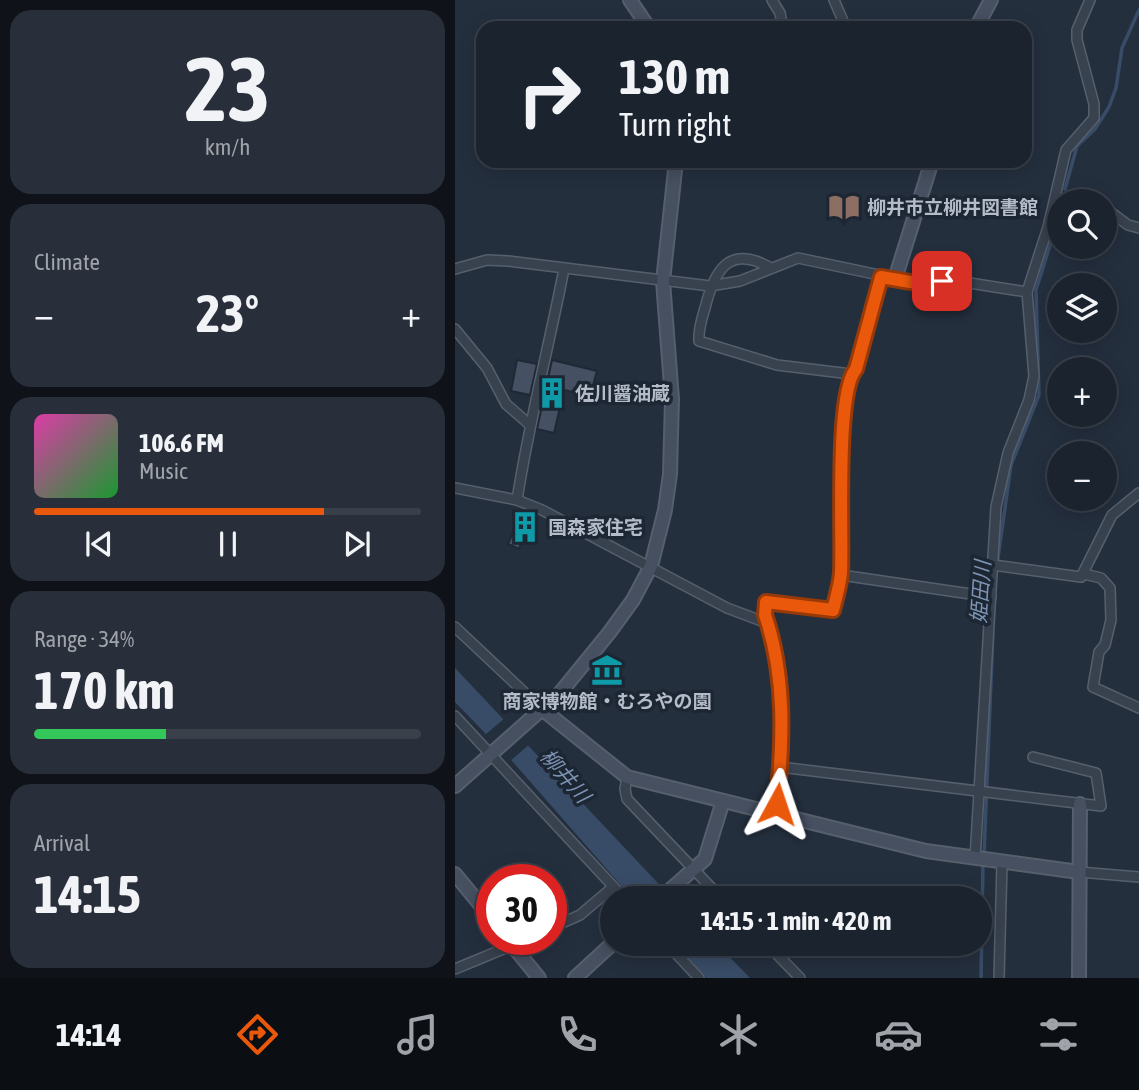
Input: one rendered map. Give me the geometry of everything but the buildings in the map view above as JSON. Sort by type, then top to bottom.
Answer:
[{"type":"street","points":[[630,0],[644,21]]},
{"type":"street","points":[[772,0],[782,21]]},
{"type":"street","points":[[834,0],[843,21]]},
{"type":"street","points":[[981,21],[992,0]]},
{"type":"street","points":[[1057,189],[1066,150],[1094,118],[1094,104],[1077,40],[1077,30],[1090,0]]},
{"type":"street","points":[[455,786],[560,692],[633,600],[650,566],[665,510],[672,423],[663,281],[675,168]]},
{"type":"street","points":[[895,279],[930,168]]},
{"type":"street","points":[[1117,217],[1128,225],[1139,228]]},
{"type":"street","points":[[981,860],[985,664],[1001,479],[1029,400],[1034,376],[1027,292],[1047,225]]},
{"type":"street","points":[[455,269],[487,260],[710,286],[740,281],[769,267],[798,258],[922,284],[957,281],[1027,292]]},
{"type":"street","points":[[769,267],[759,261],[733,260],[716,272],[698,336],[704,344],[777,365],[851,374]]},
{"type":"street","points":[[517,500],[529,424],[548,351],[564,269]]},
{"type":"street","points":[[775,812],[781,767],[780,678],[767,622],[766,602],[833,610],[841,575],[844,445],[851,374],[856,369],[881,277]]},
{"type":"street","points":[[455,330],[487,368],[506,404],[529,424]]},
{"type":"street","points":[[455,488],[517,500],[650,566],[727,608],[767,622]]},
{"type":"street","points":[[1084,574],[1112,515],[1139,493]]},
{"type":"street","points":[[993,565],[1101,578],[1110,588],[1110,628],[1100,652],[1093,687],[1139,708]]},
{"type":"street","points":[[841,575],[991,597]]},
{"type":"street","points":[[455,627],[542,709],[627,777],[913,848],[1002,863],[1139,877]]},
{"type":"street","points":[[455,716],[493,751],[612,886]]},
{"type":"street","points":[[781,767],[1101,806],[1096,773],[1033,757]]},
{"type":"street","points":[[627,777],[627,799],[710,886]]},
{"type":"street","points":[[673,886],[705,859],[712,844],[723,801]]},
{"type":"street","points":[[1079,978],[1080,804]]},
{"type":"street","points":[[999,978],[1002,863]]},
{"type":"street","points":[[455,874],[476,900]]},
{"type":"street","points":[[567,921],[580,915],[600,898]]},
{"type":"street","points":[[455,968],[485,955]]},
{"type":"street","points":[[524,955],[539,978]]},
{"type":"street","points":[[575,978],[600,955]]},
{"type":"street","points":[[678,956],[699,978]]},
{"type":"street","points":[[779,956],[800,978]]},
{"type":"water","points":[[455,668],[661,886],[622,886],[513,762],[455,702]]},
{"type":"water","points":[[686,956],[729,956],[750,978],[706,978]]},
{"type":"pier","points":[[506,717],[531,743],[509,762],[485,735]]},
{"type":"waterway","name":"姫田川","points":[[1065,189],[1077,146],[1095,129],[1109,107],[1116,88],[1122,48],[1139,10]]},
{"type":"waterway","name":"姫田川","points":[[997,565],[1011,465],[1039,395],[1036,290],[1047,255]]},
{"type":"waterway","name":"姫田川","points":[[984,855],[993,632]]},
{"type":"waterway","name":"姫田川","points":[[981,978],[983,863]]},
{"type":"place","name":"柳井市立柳井図書館","points":[[844,207]]},
{"type":"place","name":"佐川醤油蔵","points":[[552,393]]},
{"type":"place","name":"国森家住宅","points":[[525,527]]},
{"type":"place","name":"商家博物館・むろやの園","points":[[607,670]]},
{"type":"route","points":[[777,804],[782,736],[781,694],[780,678],[765,615],[766,602],[789,602],[833,610],[841,575],[845,417],[851,374],[856,369],[876,291],[881,277],[922,284],[942,281]]},
{"type":"water label","name":"柳井川","points":[[565,776]]}]
